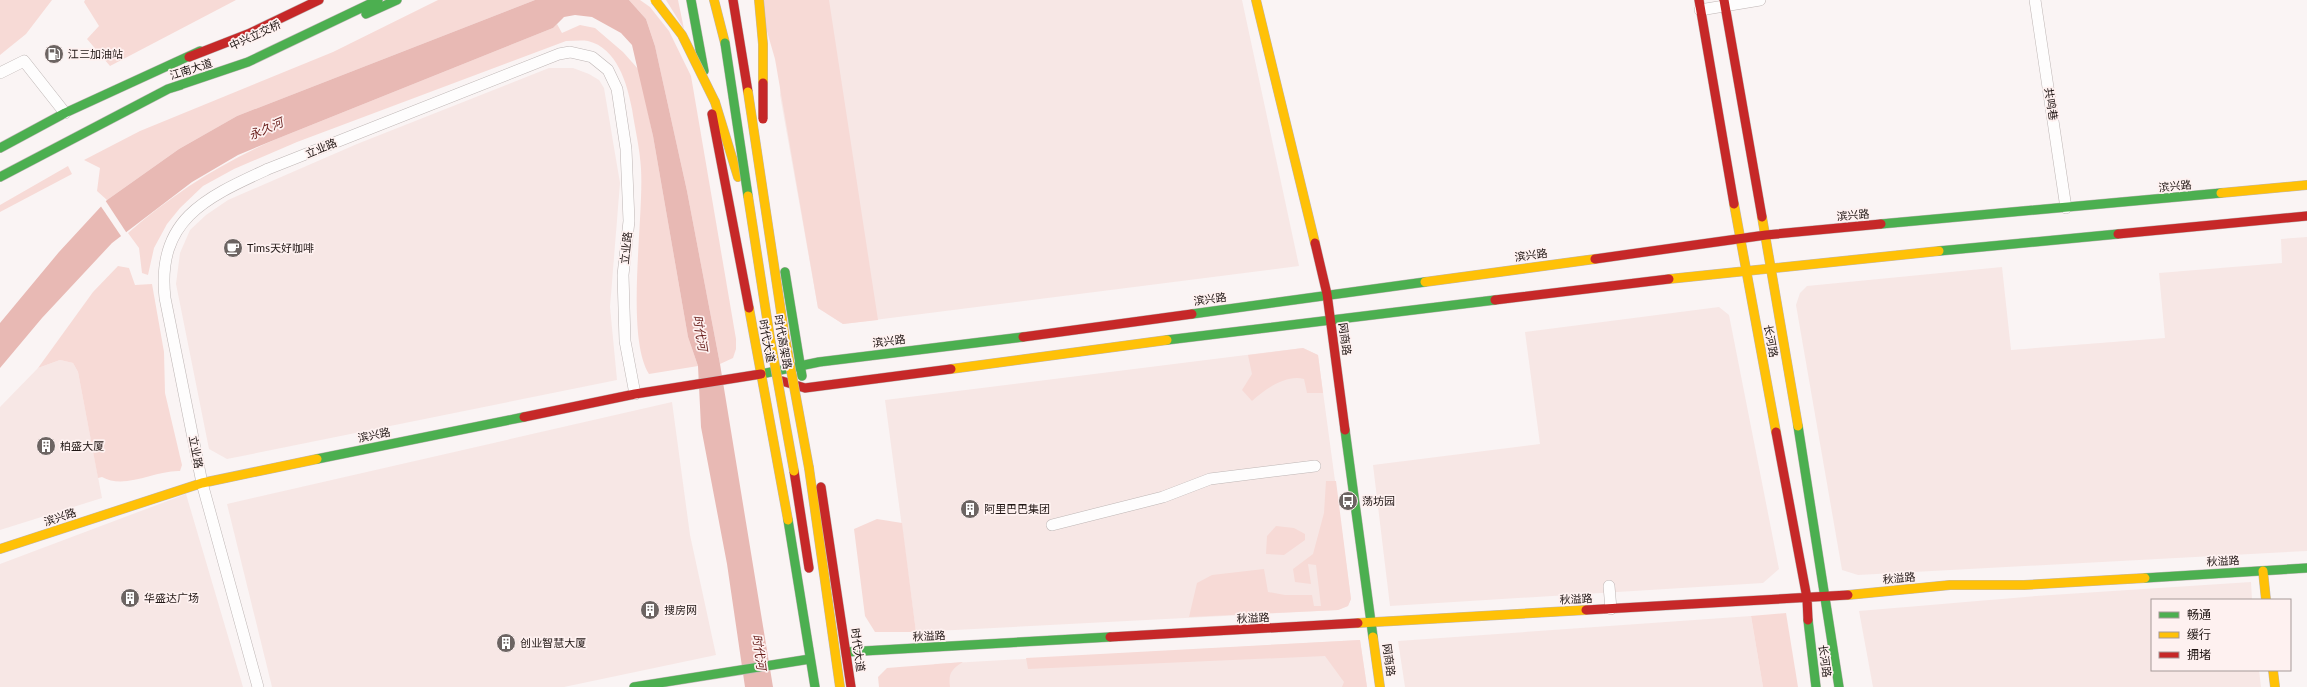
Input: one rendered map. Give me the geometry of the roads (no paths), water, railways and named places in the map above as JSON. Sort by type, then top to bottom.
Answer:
[{"type":"main road","name":"中兴立交桥","points":[[189,57],[290,15],[319,0]]},
{"type":"main road","points":[[168,90],[248,62],[302,38],[378,0]]},
{"type":"main road","name":"江南大道","points":[[0,177],[168,90],[290,50],[397,0]]},
{"type":"main road","points":[[655,0],[682,35],[715,102],[732,153],[759,270]]},
{"type":"main road","name":"时代大道","points":[[691,0],[782,479],[815,687]]},
{"type":"main road","points":[[714,0],[725,43]]},
{"type":"main road","name":"时代高架路","points":[[719,0],[759,270],[811,578]]},
{"type":"main road","name":"时代高架路","points":[[733,0],[784,332],[809,468],[840,687]]},
{"type":"main road","points":[[739,0],[807,400]]},
{"type":"main road","points":[[759,0],[763,44],[762,106],[767,217]]},
{"type":"main road","name":"网商路","points":[[1256,0],[1327,294],[1380,687]]},
{"type":"main road","name":"长河路","points":[[1724,2],[1772,267],[1826,596],[1839,687]]},
{"type":"main road","name":"江南大道","points":[[0,148],[65,114],[189,57],[285,5]]},
{"type":"main road","name":"长河路","points":[[1700,5],[1740,238],[1807,598],[1810,644],[1816,687]]},
{"type":"main road","points":[[763,44],[769,7]]},
{"type":"main road","name":"中兴立交桥","points":[[277,37],[311,21]]},
{"type":"main road","name":"中兴立交桥","points":[[168,90],[243,53]]},
{"type":"main road","name":"滨兴路","points":[[0,549],[202,483],[635,394],[734,380],[800,365],[1012,339],[1327,294],[1740,238],[2307,185]]},
{"type":"main road","points":[[761,374],[805,388],[1330,319],[1772,267],[2307,216]]},
{"type":"main road","name":"时代大道","points":[[809,413],[851,687]]},
{"type":"main road","name":"秋溢路","points":[[846,652],[1807,598],[1950,585],[2024,585],[2307,568]]},
{"type":"main road","points":[[2263,571],[2266,599]]},
{"type":"main road","points":[[634,687],[810,659]]},
{"type":"main road","points":[[2273,671],[2275,687]]},
{"type":"street","points":[[1700,5],[1760,0]]},
{"type":"street","name":"共鸣巷","points":[[2035,0],[2066,208]]},
{"type":"street","name":"立业路","points":[[258,687],[202,483],[163,280],[167,253],[179,226],[199,206],[234,185],[268,168],[559,54],[570,52],[592,57],[608,70],[617,90],[626,149],[629,221],[623,275],[625,341],[635,394]]},
{"type":"street","points":[[0,72],[24,61],[65,114]]},
{"type":"street","points":[[1052,525],[1162,497],[1210,479],[1315,466]]},
{"type":"street","points":[[1609,586],[1611,609]]},
{"type":"water","points":[[535,0],[629,0],[646,19],[655,46],[687,191],[720,364],[773,687],[745,687],[727,564],[701,427],[698,366],[688,337],[653,136],[632,45],[621,33],[592,17],[575,15],[564,17],[553,28],[238,155],[192,182],[112,243],[42,318],[0,368],[0,323],[59,252],[107,200],[179,149],[237,116]]},
{"type":"place","name":"江三加油站","points":[[54,54]]},
{"type":"place","name":"Tims天好咖啡","points":[[233,248]]},
{"type":"place","name":"柏盛大厦","points":[[46,446]]},
{"type":"place","name":"荡坊园","points":[[1348,501]]},
{"type":"place","name":"阿里巴巴集团","points":[[970,509]]},
{"type":"place","name":"华盛达广场","points":[[130,598]]},
{"type":"place","name":"搜房网","points":[[650,610]]},
{"type":"place","name":"创业智慧大厦","points":[[506,643]]},
{"type":"water label","name":"永久河","points":[[266,129]]},
{"type":"water label","name":"时代河","points":[[700,333]]},
{"type":"water label","name":"时代河","points":[[759,652]]}]
